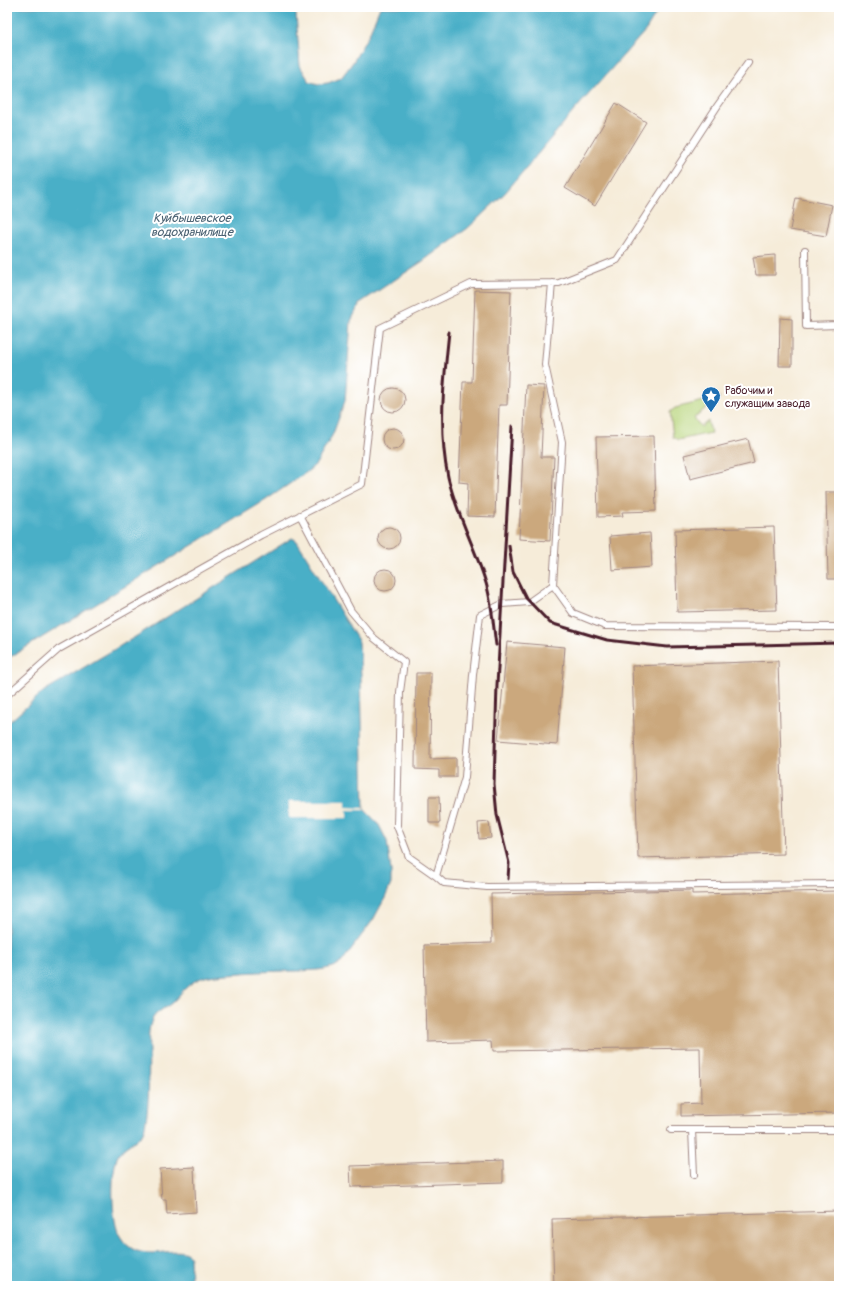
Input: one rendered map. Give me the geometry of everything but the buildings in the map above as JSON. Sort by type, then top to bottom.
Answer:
[{"type":"lane","points":[[7,695],[59,649],[261,535],[362,484],[380,328],[471,284],[559,283],[617,260],[718,105],[748,63]]},
{"type":"lane","points":[[805,250],[806,326],[839,325]]},
{"type":"lane","points":[[552,283],[545,365],[562,442],[553,585],[573,613],[605,626],[839,627]]},
{"type":"lane","points":[[300,515],[351,611],[374,638],[404,662],[400,692],[397,826],[409,857],[444,883],[487,887],[839,884]]},
{"type":"lane","points":[[436,876],[465,777],[473,675],[480,615],[502,604],[529,602],[553,585]]},
{"type":"lane","points":[[671,1130],[839,1130]]},
{"type":"lane","points":[[692,1130],[694,1175]]},
{"type":"green space","points":[[720,397],[694,418],[701,427],[708,421],[711,433],[678,440],[673,437],[670,412],[675,408]]},
{"type":"water","name":"Куйбышевское водохранилище","points":[[7,7],[294,7],[296,14],[300,66],[309,81],[318,84],[328,83],[341,78],[353,62],[369,34],[380,7],[660,7],[646,30],[573,112],[505,193],[468,228],[423,261],[360,303],[351,321],[345,401],[333,434],[316,464],[307,472],[266,500],[7,659]]},
{"type":"water","points":[[292,538],[297,541],[359,642],[364,808],[379,825],[387,841],[391,871],[391,884],[373,920],[341,963],[336,966],[320,970],[272,971],[214,975],[202,978],[195,981],[174,1001],[157,1013],[151,1022],[149,1036],[147,1117],[144,1131],[138,1138],[122,1150],[116,1161],[113,1182],[113,1207],[117,1229],[120,1236],[128,1246],[137,1251],[147,1253],[176,1251],[184,1252],[190,1256],[191,1286],[7,1286],[7,724],[44,691],[135,637]]},
{"type":"pier","points":[[289,801],[346,801],[346,807],[364,808],[365,810],[347,810],[347,818],[289,818]]},
{"type":"railway","points":[[449,332],[443,404],[443,441],[445,459],[451,490],[481,567],[487,588],[491,604],[496,645]]},
{"type":"railway","points":[[508,879],[509,863],[497,815],[494,784],[497,685],[512,426]]},
{"type":"railway","points":[[509,546],[513,572],[526,598],[550,623],[607,640],[667,647],[839,643]]},
{"type":"place","name":"Рабочим и служащим завода","points":[[711,413]]}]
